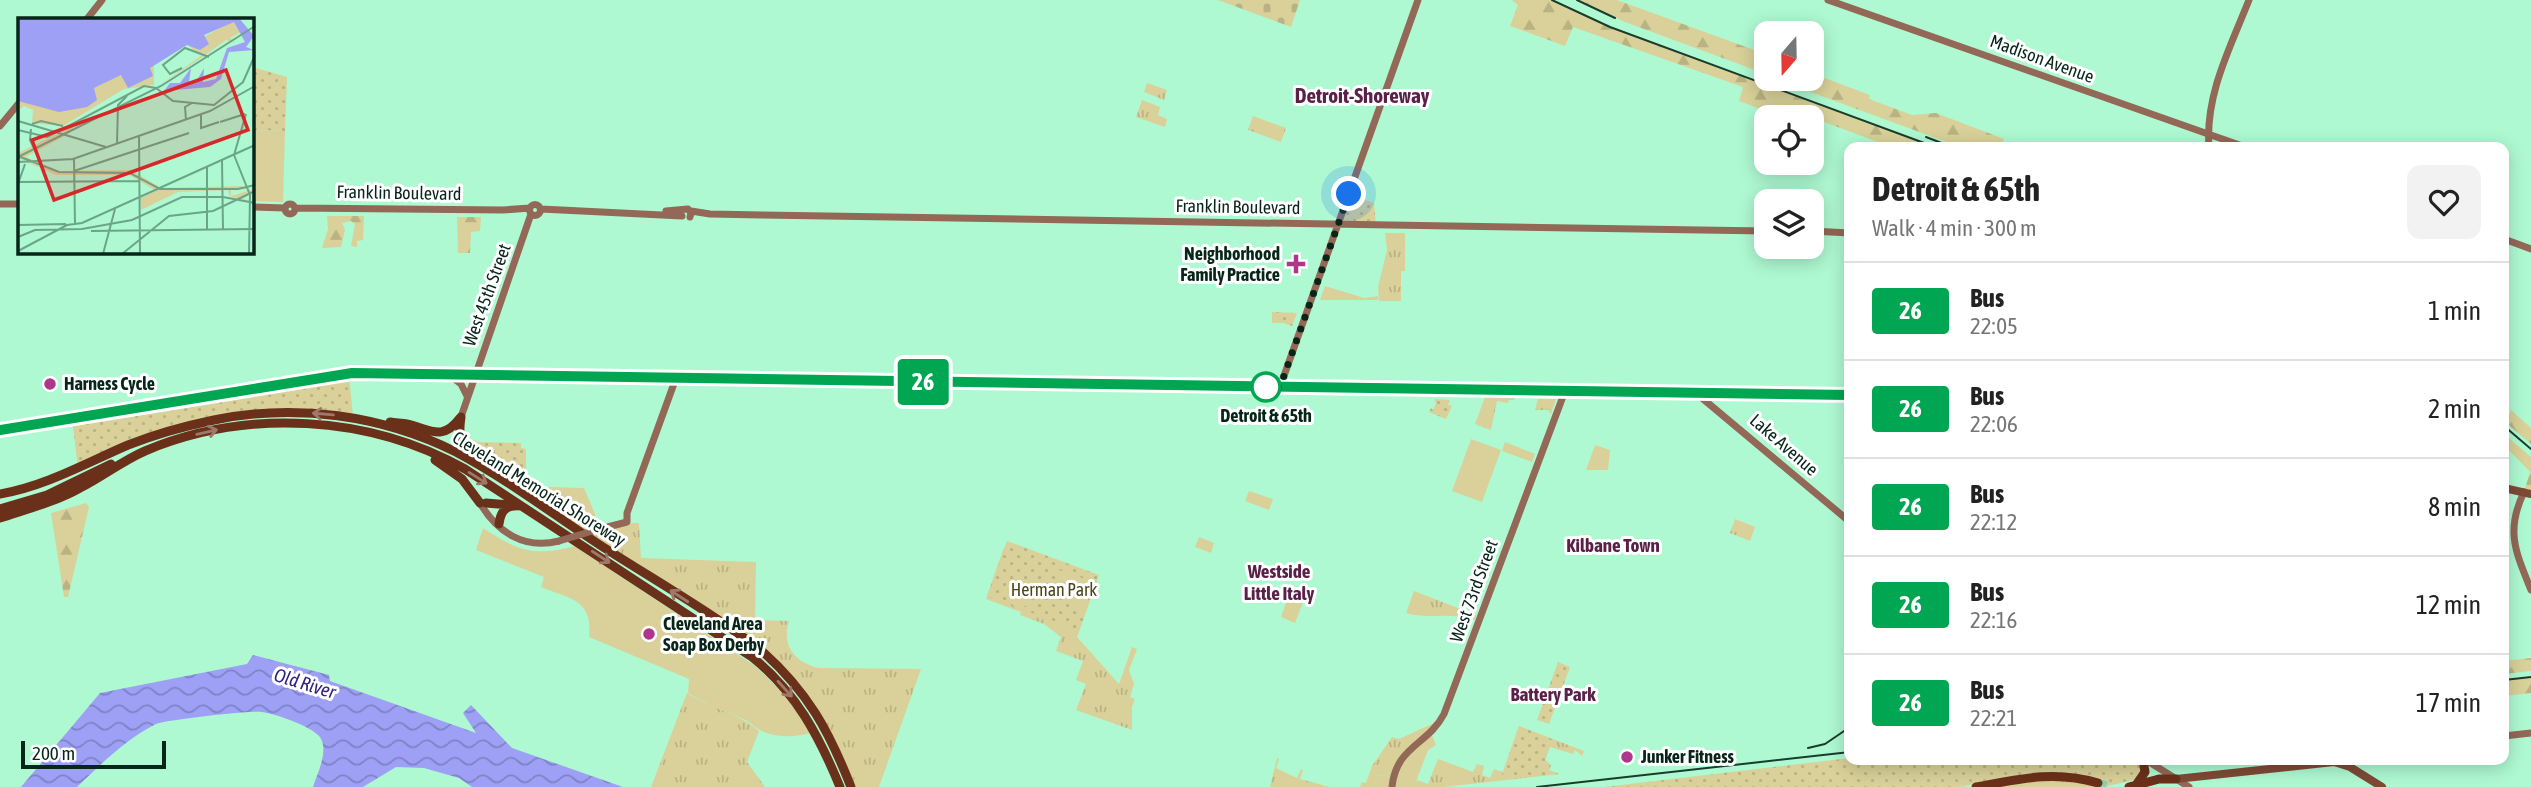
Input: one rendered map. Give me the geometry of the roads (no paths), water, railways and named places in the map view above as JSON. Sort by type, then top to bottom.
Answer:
[{"type":"highway","name":"Cleveland Memorial Shoreway","points":[[0,494],[41,484],[114,452],[182,427],[251,414],[314,413],[401,429],[451,450],[541,505],[740,636],[774,662],[794,681],[821,719],[851,787]]},
{"type":"highway","points":[[367,421],[407,424],[439,433],[452,427],[461,417]]},
{"type":"highway","points":[[461,417],[459,435],[466,451],[506,476],[541,505]]},
{"type":"highway","points":[[299,423],[375,438],[424,455],[457,475],[483,503],[523,506]]},
{"type":"highway","name":"Cleveland Memorial Shoreway","points":[[0,518],[61,498],[142,452],[221,429],[299,423],[359,430],[409,443],[457,465],[523,506],[738,647],[765,668],[790,693],[810,722],[840,787]]},
{"type":"highway","points":[[0,506],[58,486],[89,470],[114,452]]},
{"type":"highway","points":[[0,506],[54,492],[112,463],[142,452]]},
{"type":"highway","points":[[502,528],[501,513],[510,505]]},
{"type":"highway","points":[[2132,786],[2145,772],[2145,765]]},
{"type":"highway","points":[[1976,787],[2040,775],[2068,776],[2098,783]]},
{"type":"highway","points":[[2132,786],[2159,779],[2174,783]]},
{"type":"main road","points":[[0,430],[349,374],[1844,395]]},
{"type":"main road","points":[[2509,489],[2527,493]]},
{"type":"main road","points":[[2174,783],[2302,765]]},
{"type":"main road","points":[[2354,765],[2382,787]]},
{"type":"street","points":[[88,18],[102,0]]},
{"type":"street","points":[[1280,387],[1418,0]]},
{"type":"street","name":"Madison Avenue","points":[[1828,0],[2231,142]]},
{"type":"street","points":[[2209,142],[2211,96],[2249,0]]},
{"type":"street","points":[[0,126],[18,104]]},
{"type":"street","points":[[0,204],[18,204]]},
{"type":"street","name":"Franklin Boulevard","points":[[254,207],[285,208],[290,204],[295,208],[654,211],[1754,231]]},
{"type":"street","name":"West 45th Street","points":[[461,417],[535,212]]},
{"type":"street","points":[[1824,232],[1844,233]]},
{"type":"street","points":[[2509,241],[2531,249]]},
{"type":"street","points":[[447,374],[461,384],[467,398]]},
{"type":"street","points":[[483,503],[493,523],[529,543],[559,541],[627,523],[627,513],[676,378]]},
{"type":"street","name":"West 73rd Street","points":[[1392,787],[1395,770],[1402,758],[1412,746],[1431,733],[1444,714],[1565,391]]},
{"type":"street","name":"Lake Avenue","points":[[1696,393],[1844,517]]},
{"type":"street","points":[[2527,493],[2515,514],[2514,536],[2518,558],[2531,590]]},
{"type":"street","points":[[2509,735],[2531,733]]},
{"type":"street","points":[[2151,765],[2174,783],[2189,787]]},
{"type":"water","name":"Old River","points":[[253,655],[329,675],[330,681],[476,733],[463,713],[471,705],[512,748],[623,787],[472,787],[459,778],[424,768],[396,767],[363,787],[313,787],[323,752],[319,736],[286,719],[255,712],[156,724],[124,744],[77,787],[21,787],[100,693],[247,664]]},
{"type":"tunnel","points":[[2098,783],[2109,787]]},
{"type":"railway","points":[[1552,0],[1610,27],[1921,142]]},
{"type":"railway","points":[[1577,0],[1615,18]]},
{"type":"railway","points":[[1926,137],[1939,142]]},
{"type":"railway","points":[[2509,430],[2531,449]]},
{"type":"railway","points":[[2509,679],[2531,677]]},
{"type":"railway","points":[[1808,748],[1825,744],[1844,731]]},
{"type":"railway","points":[[1537,787],[1844,753]]},
{"type":"place","name":"Neighborhood Family Practice","points":[[1296,264]]},
{"type":"place","name":"Harness Cycle","points":[[50,384]]},
{"type":"place","name":"Detroit & 65th","points":[[1266,387]]},
{"type":"place","name":"Cleveland Area Soap Box Derby","points":[[649,634]]},
{"type":"place","name":"Junker Fitness","points":[[1627,757]]},
{"type":"district","name":"Detroit-Shoreway","points":[[1362,96]]},
{"type":"district","name":"Kilbane Town","points":[[1613,545]]},
{"type":"district","name":"Westside Little Italy","points":[[1279,582]]},
{"type":"district","name":"Battery Park","points":[[1553,694]]},
{"type":"park label","name":"Herman Park","points":[[1054,590]]}]
